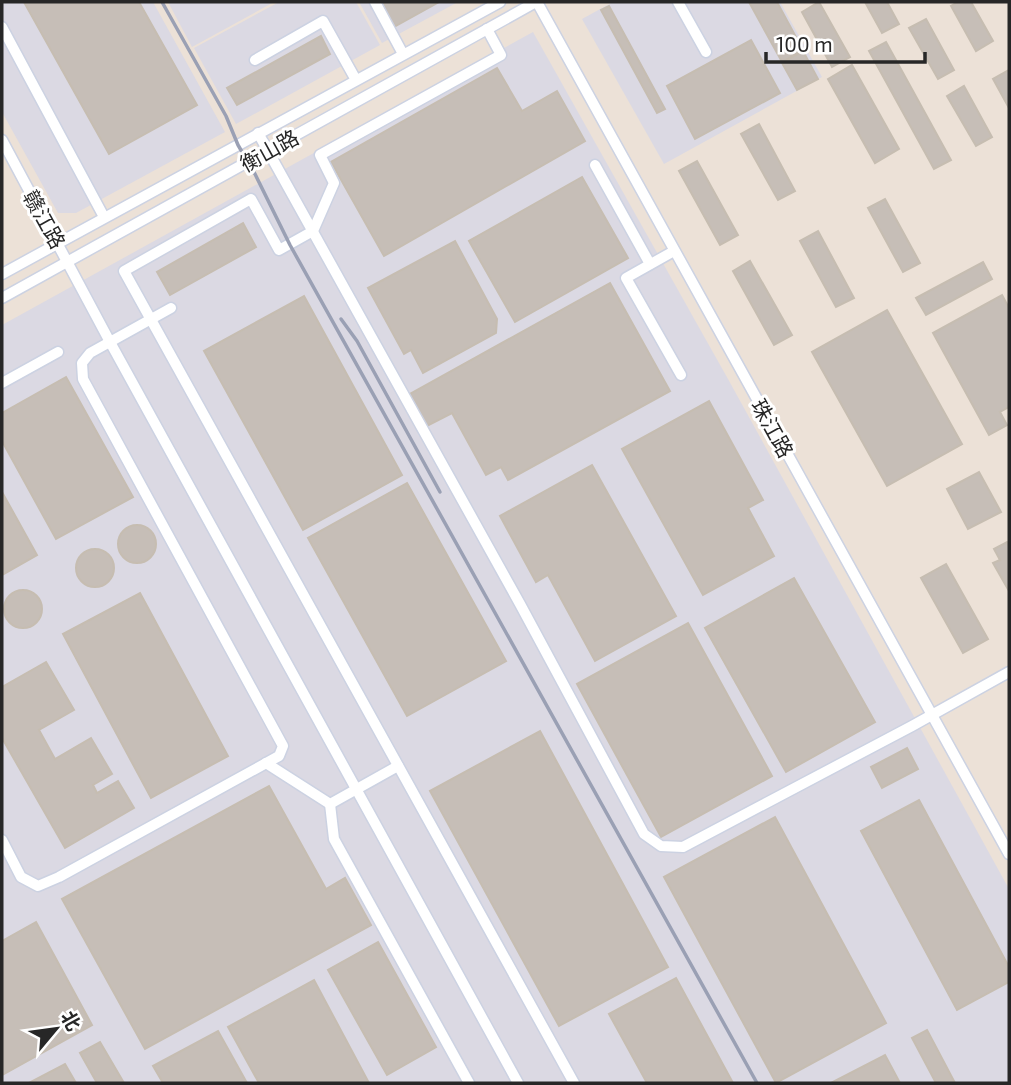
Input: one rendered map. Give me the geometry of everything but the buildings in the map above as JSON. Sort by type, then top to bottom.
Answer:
[{"type":"street","points":[[375,2],[403,54]]},
{"type":"street","name":"衡山路","points":[[2,274],[500,2]]},
{"type":"street","name":"衡山路","points":[[2,298],[536,2]]},
{"type":"street","name":"珠江路","points":[[536,2],[1009,855]]},
{"type":"street","points":[[678,2],[706,52]]},
{"type":"street","points":[[255,60],[323,21],[356,80]]},
{"type":"street","points":[[2,27],[104,217]]},
{"type":"street","points":[[487,29],[501,55],[320,155],[334,183],[313,231],[279,250],[251,200],[124,271],[574,1083]]},
{"type":"street","points":[[258,133],[520,604],[644,834],[661,846],[683,847],[1009,672]]},
{"type":"street","name":"赣江路","points":[[2,140],[110,342],[518,1083]]},
{"type":"street","points":[[595,165],[650,264]]},
{"type":"street","points":[[674,251],[626,278],[681,375]]},
{"type":"street","points":[[2,840],[21,877],[38,886],[279,756],[283,746],[83,379],[82,363],[90,352],[171,308]]},
{"type":"street","points":[[2,383],[58,352]]},
{"type":"street","points":[[266,763],[330,804]]},
{"type":"street","points":[[330,804],[398,766]]},
{"type":"street","points":[[330,804],[334,839],[469,1083]]},
{"type":"shaded area","points":[[2,2],[153,2],[225,132],[76,213],[58,213],[2,112]]},
{"type":"shaded area","points":[[168,2],[274,2],[192,47]]},
{"type":"shaded area","points":[[279,2],[356,2],[380,45],[236,124],[194,48]]},
{"type":"shaded area","points":[[359,2],[458,2],[382,43]]},
{"type":"shaded area","points":[[613,2],[780,2],[822,77],[664,164],[582,19]]},
{"type":"shaded area","points":[[533,32],[1009,889],[1009,1083],[2,1083],[2,325]]},
{"type":"railway","points":[[162,2],[226,116],[238,145],[290,245],[757,1083]]},
{"type":"railway","points":[[341,319],[357,341],[440,492]]}]
